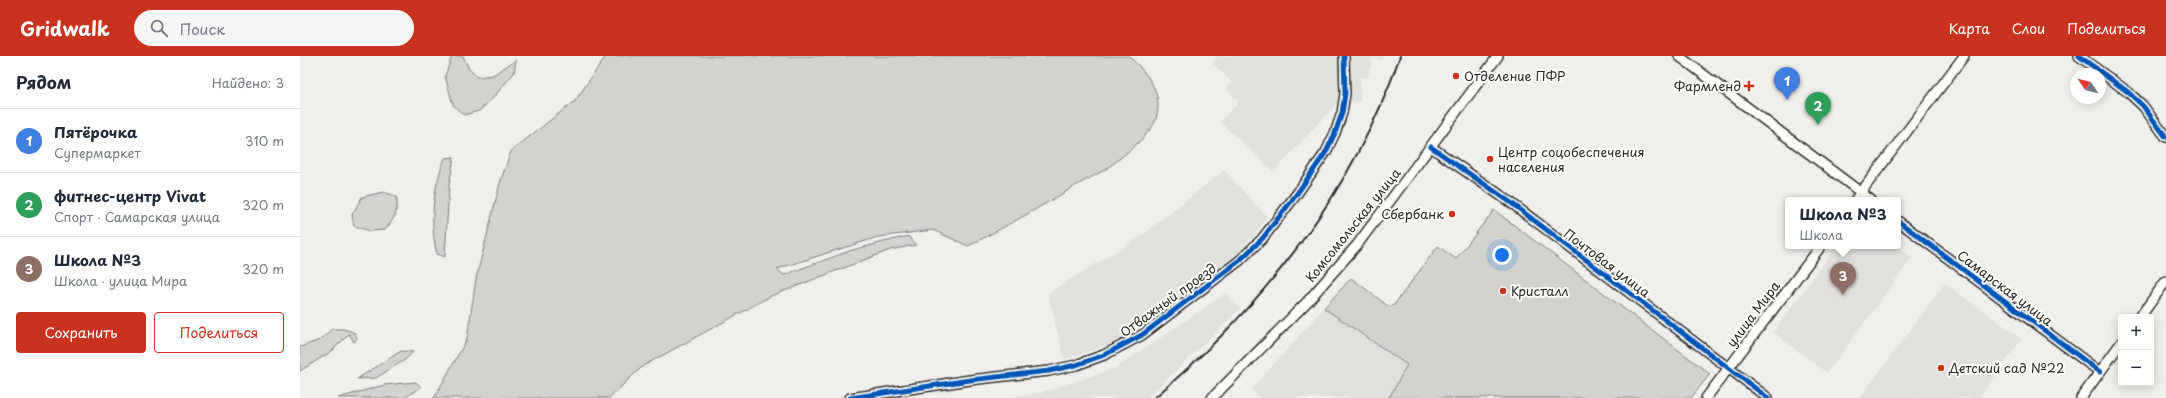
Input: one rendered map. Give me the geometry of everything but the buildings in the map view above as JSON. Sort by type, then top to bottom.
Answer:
[{"type":"street","name":"Отважный проезд","points":[[850,398],[1056,369],[1104,355],[1142,335],[1239,261],[1262,239],[1304,183],[1326,152],[1342,113],[1345,94],[1344,56]]},
{"type":"street","name":"Комсомольская улица","points":[[1212,398],[1329,279],[1357,245],[1498,56]]},
{"type":"street","points":[[1680,56],[1858,196],[1964,56]]},
{"type":"street","points":[[2079,56],[2128,92],[2143,106],[2166,137]]},
{"type":"street","name":"Почтовая улица","points":[[1431,147],[1501,195],[1768,398]]},
{"type":"street","name":"Самарская улица","points":[[1901,223],[2100,372]]},
{"type":"street","name":"улица Мира","points":[[1706,398],[1819,249]]},
{"type":"street","points":[[2142,314],[2166,281]]},
{"type":"street","points":[[2081,398],[2118,347]]},
{"type":"shaded area","points":[[452,56],[463,56],[469,69],[477,77],[493,75],[516,60],[514,73],[492,99],[479,111],[464,115],[453,105],[445,76]]},
{"type":"shaded area","points":[[606,56],[1129,56],[1142,69],[1152,84],[1156,92],[1158,110],[1154,124],[1150,130],[1114,163],[1021,218],[968,246],[933,230],[878,237],[777,269],[784,275],[852,250],[908,236],[916,245],[890,250],[771,296],[643,366],[609,398],[434,398],[467,339],[476,279],[500,183],[511,151],[575,101]]},
{"type":"shaded area","points":[[1216,56],[1342,56],[1342,97],[1274,172],[1220,122],[1239,102],[1226,89],[1232,82],[1212,63],[1217,57]]},
{"type":"shaded area","points":[[1344,56],[1383,56],[1382,60],[1373,58],[1367,78],[1360,77],[1360,102],[1351,101]]},
{"type":"shaded area","points":[[454,157],[449,186],[445,257],[437,254],[433,230],[435,193],[445,158]]},
{"type":"shaded area","points":[[1224,170],[1267,217],[1260,228],[1236,254],[1190,292],[1162,312],[1108,346],[1064,359],[1048,293],[1140,237]]},
{"type":"shaded area","points":[[383,192],[396,196],[397,201],[397,210],[385,230],[370,231],[354,226],[352,215],[362,197]]},
{"type":"shaded area","name":"Кристалл","points":[[1494,210],[1710,374],[1691,398],[1389,398],[1407,365],[1324,308],[1351,278],[1388,306],[1394,305],[1438,246],[1456,259]]},
{"type":"shaded area","points":[[1835,249],[1901,249],[1912,258],[1827,373],[1773,332]]},
{"type":"shaded area","name":"Детский сад №22","points":[[1945,283],[2022,339],[1979,398],[1860,398]]},
{"type":"shaded area","points":[[1226,293],[1240,309],[1147,398],[1005,398],[1039,393],[1114,369]]},
{"type":"shaded area","points":[[1324,308],[1407,365],[1389,398],[1260,398],[1251,390]]},
{"type":"shaded area","points":[[332,329],[344,329],[355,333],[357,338],[354,342],[349,334],[332,351],[300,371],[300,347],[320,340]]},
{"type":"shaded area","points":[[401,351],[413,352],[406,359],[376,378],[357,379]]},
{"type":"shaded area","points":[[416,382],[421,387],[404,398],[338,398],[384,385]]},
{"type":"railway","points":[[1154,398],[1194,363],[1232,325],[1300,244],[1330,200],[1357,154],[1381,106],[1400,56]]},
{"type":"cycle path","points":[[850,398],[970,380],[1049,371],[1076,365],[1104,355],[1142,335],[1239,261],[1262,239],[1296,195],[1326,152],[1342,113],[1345,94],[1344,56]]},
{"type":"cycle path","points":[[2079,56],[2128,92],[2143,106],[2166,137]]},
{"type":"cycle path","points":[[1431,147],[1510,202],[1768,398]]},
{"type":"cycle path","points":[[1901,223],[2100,372]]},
{"type":"place","name":"Отделение ПФР","points":[[1456,76]]},
{"type":"place","name":"Фармленд","points":[[1749,86]]},
{"type":"place","name":"Пятёрочка","points":[[1787,100]]},
{"type":"place","name":"фитнес-центр Vivat","points":[[1818,125]]},
{"type":"place","name":"Центр соцобеспечения населения","points":[[1490,159]]},
{"type":"place","name":"Сбербанк","points":[[1452,214]]},
{"type":"place","name":"Кристалл","points":[[1503,291]]},
{"type":"place","name":"Школа №3","points":[[1843,295]]},
{"type":"place","name":"Детский сад №22","points":[[1941,368]]}]
